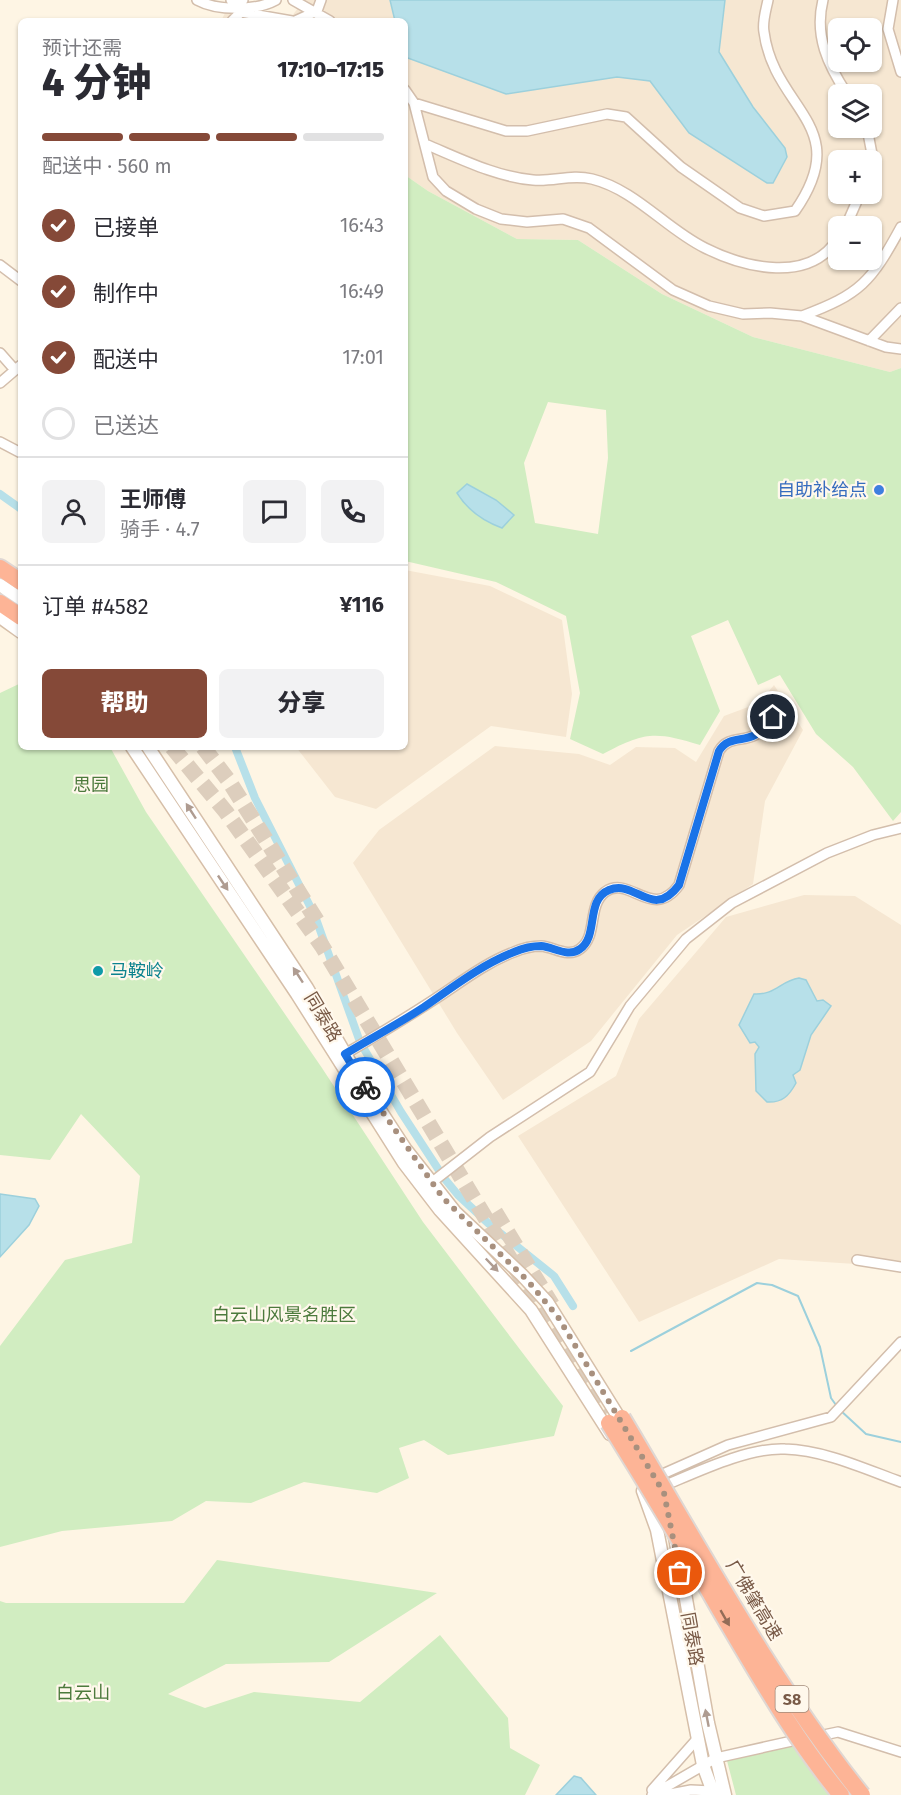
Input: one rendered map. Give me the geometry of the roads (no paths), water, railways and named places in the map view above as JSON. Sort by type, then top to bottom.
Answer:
[{"type":"highway","points":[[0,568],[18,582]]},
{"type":"highway","points":[[0,603],[18,615]]},
{"type":"highway","name":"广佛肇高速","points":[[841,1795],[766,1688],[663,1510],[616,1421],[786,1690],[825,1748],[862,1795]]},
{"type":"main road","points":[[0,577],[18,583]]},
{"type":"main road","points":[[0,585],[18,597]]},
{"type":"main road","points":[[0,617],[18,630]]},
{"type":"main road","name":"同泰路","points":[[134,750],[297,994],[404,1162],[440,1210],[531,1310],[636,1478],[649,1503],[657,1530],[703,1765],[713,1793]]},
{"type":"main road","name":"同泰路","points":[[150,750],[282,949],[382,1113],[431,1183],[455,1212],[522,1275],[550,1306],[658,1482],[670,1511],[716,1758],[725,1795]]},
{"type":"street","points":[[197,0],[236,8],[276,0]]},
{"type":"street","points":[[231,0],[243,0]]},
{"type":"street","points":[[294,0],[326,18]]},
{"type":"street","points":[[300,18],[317,11],[321,0]]},
{"type":"street","points":[[414,103],[506,131],[527,131],[607,114],[626,117],[681,167],[740,208],[764,216],[795,211],[817,168],[819,150],[813,132],[784,87],[769,54],[763,30],[768,0]]},
{"type":"street","points":[[824,0],[820,24],[823,49],[830,68],[840,84]]},
{"type":"street","points":[[893,0],[888,29],[901,72]]},
{"type":"street","points":[[235,18],[241,12],[276,18]]},
{"type":"street","points":[[408,94],[414,103],[433,177],[446,191],[476,209],[501,219],[527,222],[563,219],[589,228],[673,290],[709,306],[743,314],[770,313],[802,316],[901,349]]},
{"type":"street","points":[[425,144],[515,178],[536,181],[567,176],[594,180],[622,192],[703,248],[762,267],[792,267],[816,261],[828,251]]},
{"type":"street","points":[[802,316],[838,303],[862,287],[887,254],[901,227]]},
{"type":"street","points":[[0,265],[18,279]]},
{"type":"street","points":[[869,340],[901,308]]},
{"type":"street","points":[[0,352],[18,368],[0,383]]},
{"type":"street","points":[[0,442],[18,451]]},
{"type":"street","points":[[345,1054],[406,1018],[481,968],[515,951],[541,946],[563,952],[578,951],[589,942],[595,907],[603,894],[610,890],[618,888],[650,899],[661,900],[672,894],[679,885],[719,751],[724,743],[753,736],[773,717]]},
{"type":"street","points":[[431,1183],[490,1137],[590,1072],[630,1006],[686,939],[732,903],[827,853],[873,835],[901,828]]},
{"type":"street","points":[[856,1260],[901,1268]]},
{"type":"street","points":[[658,1482],[728,1445],[831,1417],[901,1342]]},
{"type":"street","points":[[658,1482],[736,1457],[784,1448],[822,1455],[901,1482]]},
{"type":"street","points":[[650,1795],[716,1758],[838,1732],[901,1752]]},
{"type":"street","points":[[650,1795],[698,1738]]},
{"type":"street","points":[[665,1795],[692,1790],[713,1793]]},
{"type":"water","points":[[390,0],[725,0],[719,52],[753,107],[785,148],[787,157],[773,183],[767,183],[689,133],[650,81],[617,77],[506,94],[408,58],[408,18],[394,18]]},
{"type":"water","points":[[467,484],[496,500],[514,515],[502,528],[482,519],[466,505],[457,493]]},
{"type":"water","points":[[799,978],[806,980],[817,1001],[823,1000],[831,1006],[811,1035],[800,1070],[793,1075],[796,1083],[793,1088],[781,1100],[767,1102],[756,1091],[755,1054],[759,1047],[755,1042],[750,1043],[739,1025],[754,994],[768,992]]},
{"type":"water","points":[[0,1194],[35,1199],[39,1206],[29,1225],[0,1257]]},
{"type":"water","points":[[574,1776],[581,1778],[596,1795],[556,1795]]},
{"type":"waterway","points":[[0,494],[18,507]]},
{"type":"waterway","points":[[236,750],[255,798],[315,916],[360,1042],[401,1112],[444,1178],[458,1195],[489,1224],[554,1276],[573,1306]]},
{"type":"waterway","points":[[631,1351],[757,1283],[772,1285],[798,1296],[820,1347],[831,1398],[836,1405]]},
{"type":"waterway","points":[[840,1410],[866,1434],[901,1442]]},
{"type":"tunnel","points":[[174,750],[226,812],[322,946],[604,1415]]},
{"type":"tunnel","points":[[205,750],[229,781],[317,921]]},
{"type":"tunnel","points":[[495,1212],[552,1305]]},
{"type":"place","name":"自助补给点","points":[[879,490]]},
{"type":"place","name":"马鞍岭","points":[[98,971]]},
{"type":"park label","name":"思园","points":[[91,785]]},
{"type":"park label","name":"白云山风景名胜区","points":[[284,1315]]},
{"type":"park label","name":"白云山","points":[[83,1693]]}]
